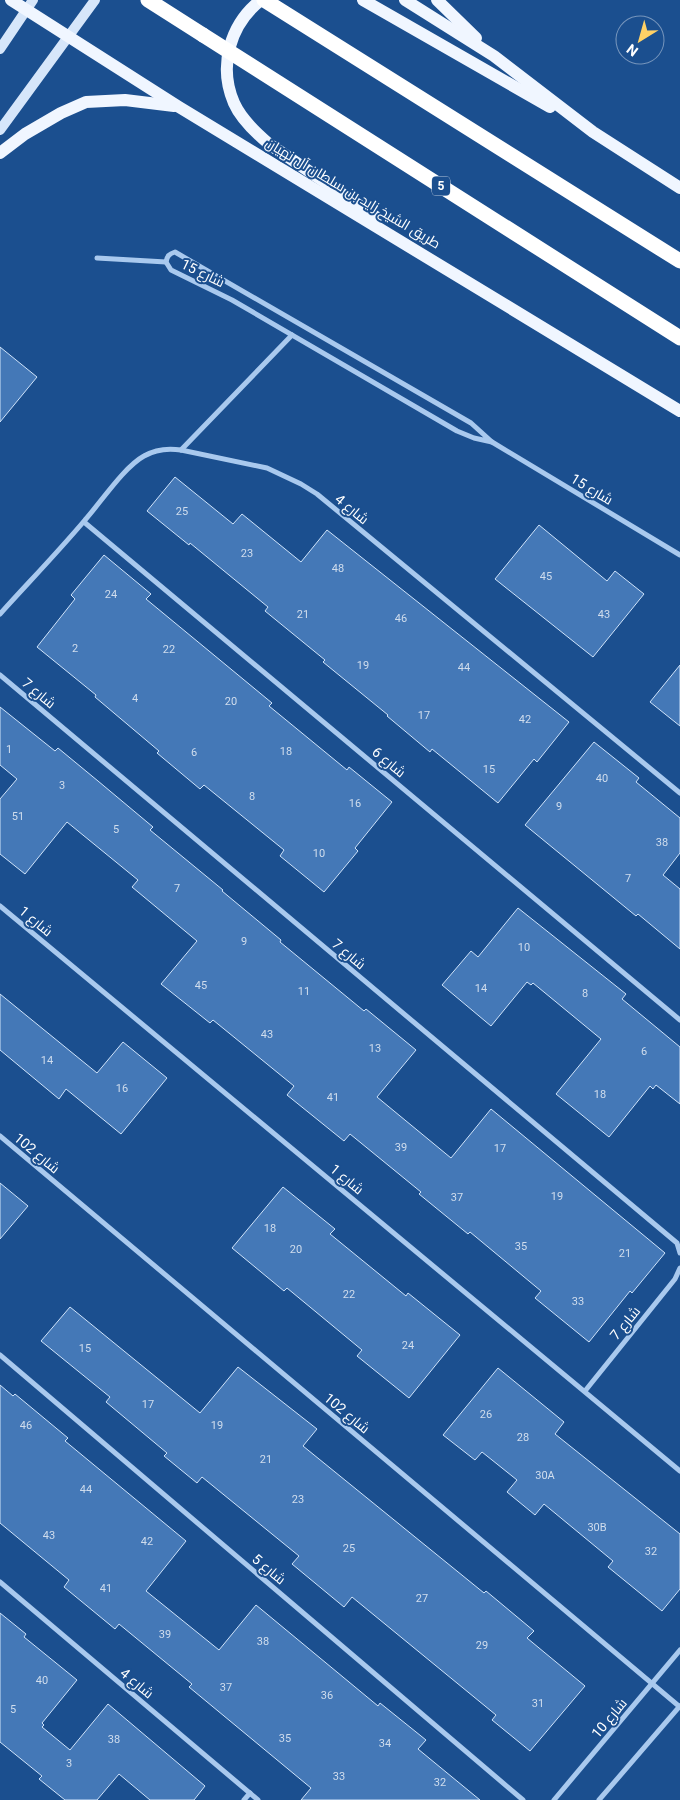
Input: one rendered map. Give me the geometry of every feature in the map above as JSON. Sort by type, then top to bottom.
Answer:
[{"type":"highway","name":"5","points":[[148,0],[680,338]]},
{"type":"highway","points":[[263,0],[680,261]]},
{"type":"main road","name":"طريق الشيخ زايد بن سلطان آل نهيان","points":[[11,0],[30,5],[68,36],[179,107],[680,411]]},
{"type":"main road","points":[[263,0],[250,8],[234,32],[226,61],[227,81],[234,105],[254,131],[269,144],[503,303]]},
{"type":"main road","points":[[363,0],[593,132],[680,188]]},
{"type":"main road","points":[[406,0],[494,56],[593,132]]},
{"type":"main road","points":[[437,0],[494,56]]},
{"type":"main road","points":[[0,153],[25,134],[61,113],[86,102],[124,100],[179,107]]},
{"type":"street","points":[[0,130],[95,0]]},
{"type":"street","points":[[0,48],[30,5]]},
{"type":"street","name":"شارع 15","points":[[492,442],[474,438],[457,431],[212,289],[171,270],[166,262],[167,257],[170,253],[180,254],[471,423],[492,442],[680,555]]},
{"type":"street","points":[[97,258],[166,262]]},
{"type":"street","points":[[181,450],[292,335]]},
{"type":"street","name":"شارع 4","points":[[0,614],[84,522],[135,462],[145,455],[156,450],[169,448],[267,468],[317,494],[680,793]]},
{"type":"street","name":"شارع 6","points":[[84,522],[680,1020]]},
{"type":"street","name":"شارع 7","points":[[0,675],[677,1243],[680,1252]]},
{"type":"street","name":"شارع 1","points":[[0,906],[680,1471]]},
{"type":"street","name":"شارع 102","points":[[0,1136],[680,1707]]},
{"type":"street","name":"شارع 7","points":[[585,1391],[675,1279],[680,1268]]},
{"type":"street","name":"شارع 5","points":[[0,1355],[523,1800]]},
{"type":"street","name":"شارع 4","points":[[0,1582],[258,1800]]},
{"type":"street","name":"شارع 10","points":[[554,1800],[680,1650]]},
{"type":"street","points":[[599,1800],[680,1707]]},
{"type":"street","points":[[244,1800],[250,1793]]},
{"type":"building","points":[[0,347],[37,377],[0,422]]},
{"type":"building","points":[[175,477],[233,524],[242,514],[301,562],[327,530],[569,722],[537,762],[534,759],[498,803],[432,749],[430,752],[323,662],[325,660],[265,611],[268,607],[190,543],[189,545],[147,511]]},
{"type":"building","points":[[539,525],[607,581],[615,571],[644,594],[593,657],[495,579]]},
{"type":"building","points":[[104,555],[151,594],[146,599],[272,703],[269,706],[347,770],[349,767],[392,802],[355,848],[358,851],[324,892],[280,856],[284,850],[204,785],[200,789],[157,753],[159,751],[95,697],[96,695],[37,647],[75,599],[71,595]]},
{"type":"building","points":[[680,665],[680,726],[650,702]]},
{"type":"building","points":[[0,707],[55,751],[58,748],[153,827],[150,830],[223,890],[281,940],[280,942],[364,1011],[366,1009],[416,1050],[377,1097],[451,1158],[491,1109],[665,1253],[632,1293],[630,1291],[589,1342],[535,1298],[541,1291],[470,1232],[468,1234],[419,1194],[421,1192],[350,1134],[344,1141],[287,1095],[294,1086],[213,1020],[210,1023],[161,984],[197,941],[132,887],[138,880],[67,822],[25,874],[0,854],[0,799],[17,779],[0,765]]},
{"type":"building","points":[[594,742],[639,778],[636,782],[680,818],[680,853],[663,875],[680,889],[680,949],[638,914],[636,916],[525,825]]},
{"type":"building","points":[[518,908],[626,994],[622,999],[680,1047],[680,1104],[656,1085],[653,1089],[650,1086],[609,1137],[556,1094],[601,1039],[533,983],[531,985],[527,982],[491,1026],[442,985],[471,951],[478,957]]},
{"type":"building","points":[[0,994],[97,1073],[123,1042],[167,1078],[121,1134],[66,1089],[59,1099],[0,1050]]},
{"type":"building","points":[[0,1183],[28,1206],[0,1239]]},
{"type":"building","points":[[283,1187],[335,1229],[330,1234],[406,1296],[408,1293],[460,1335],[409,1398],[357,1356],[362,1350],[287,1288],[284,1291],[232,1248]]},
{"type":"building","points":[[70,1307],[200,1413],[238,1367],[317,1429],[303,1446],[484,1593],[486,1591],[534,1631],[527,1638],[585,1686],[530,1751],[492,1720],[496,1715],[352,1597],[344,1607],[292,1564],[299,1556],[202,1477],[197,1483],[164,1456],[167,1453],[106,1402],[110,1397],[41,1341]]},
{"type":"building","points":[[498,1368],[564,1422],[555,1434],[680,1534],[680,1589],[662,1611],[608,1567],[613,1561],[544,1504],[535,1515],[507,1492],[517,1480],[482,1452],[475,1460],[443,1435]]},
{"type":"building","points":[[0,1385],[13,1396],[15,1394],[68,1438],[65,1441],[186,1541],[146,1591],[219,1650],[256,1605],[378,1706],[380,1703],[426,1740],[418,1749],[480,1800],[301,1800],[311,1788],[189,1687],[192,1684],[119,1624],[115,1629],[64,1587],[69,1580],[0,1523]]},
{"type":"building","points":[[0,1613],[26,1634],[24,1637],[77,1680],[42,1723],[44,1725],[42,1727],[70,1750],[108,1704],[205,1786],[194,1800],[150,1800],[119,1774],[97,1800],[65,1800],[39,1779],[42,1776],[0,1742]]}]
